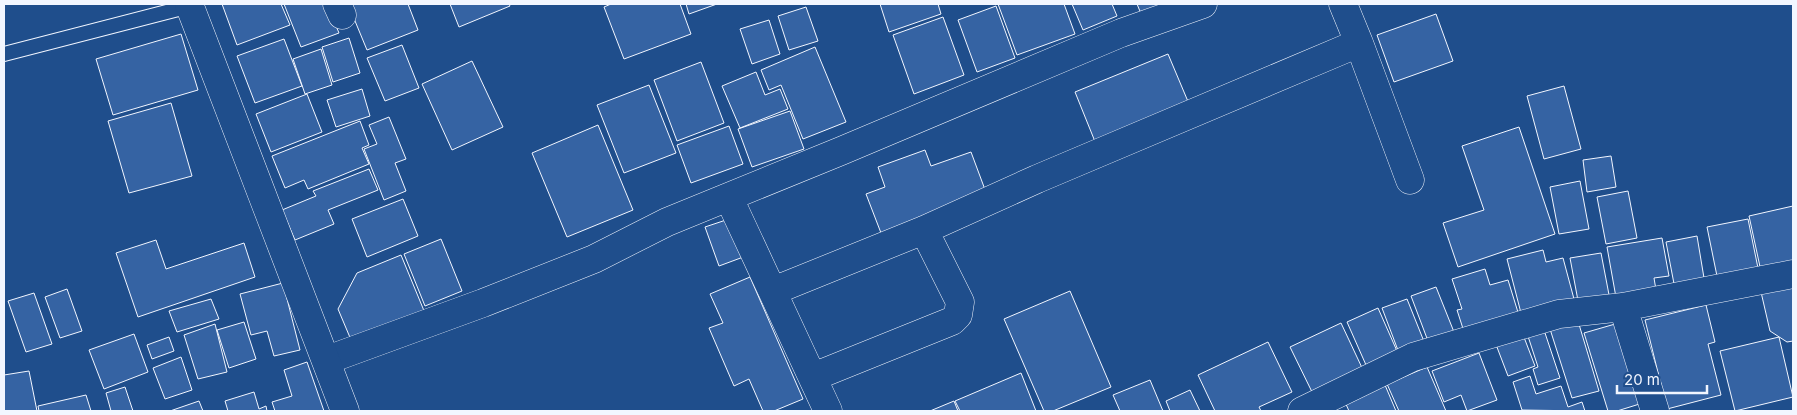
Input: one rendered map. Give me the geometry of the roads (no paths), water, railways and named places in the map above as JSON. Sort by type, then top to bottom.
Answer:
[{"type":"street","points":[[1343,4],[1410,180]]},
{"type":"street","points":[[192,5],[345,411]]},
{"type":"street","points":[[327,360],[482,303],[594,259],[667,222],[729,198],[1121,33],[1199,5]]},
{"type":"street","points":[[772,291],[924,230],[1359,43]]},
{"type":"street","points":[[729,198],[828,411]]},
{"type":"street","points":[[813,377],[952,321],[958,315],[960,302],[924,230]]},
{"type":"street","points":[[1302,411],[1413,356],[1558,314],[1623,307],[1793,274]]},
{"type":"street","points":[[1623,307],[1655,411]]},
{"type":"lane","points":[[4,54],[192,5]]}]
